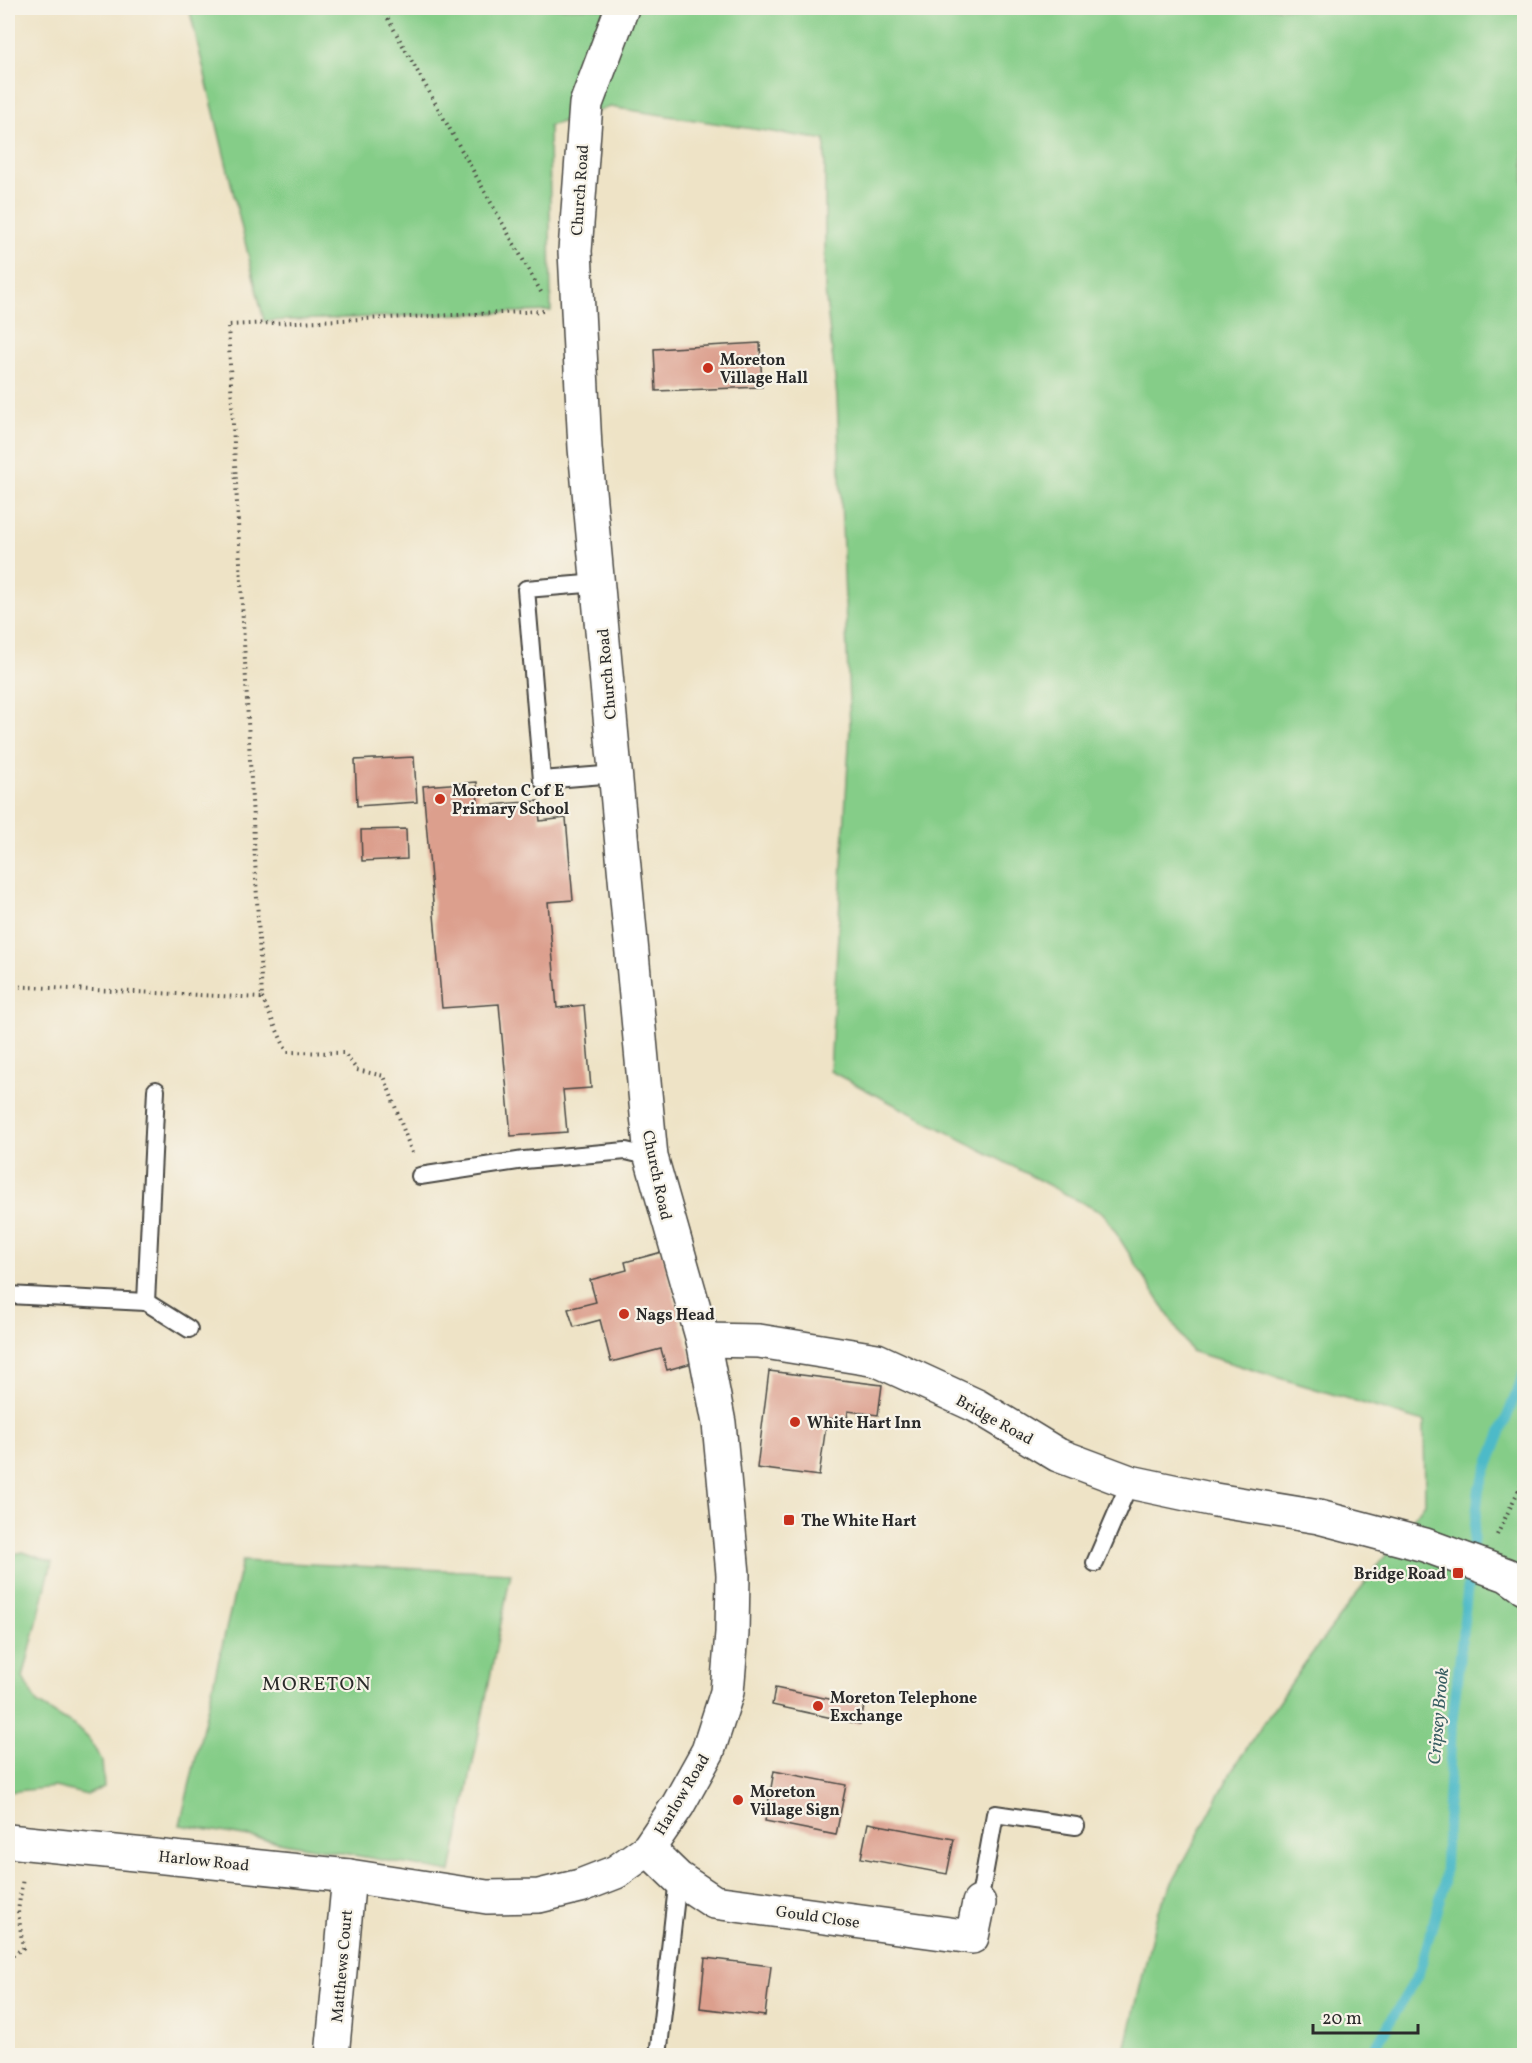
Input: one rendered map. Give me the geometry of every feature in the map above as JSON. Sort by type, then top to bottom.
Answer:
[{"type":"street","name":"Church Road","points":[[622,8],[586,104],[575,251],[585,448],[651,1157],[703,1340]]},
{"type":"street","name":"Bridge Road","points":[[703,1340],[759,1341],[877,1360],[976,1406],[1058,1455],[1130,1482],[1215,1500],[1319,1517],[1425,1545],[1516,1581]]},
{"type":"street","name":"Harlow Road","points":[[17,1842],[349,1876],[487,1897],[539,1896],[580,1886],[616,1872],[648,1849],[678,1805],[708,1751],[727,1692],[732,1633],[733,1574],[719,1423],[703,1340]]},
{"type":"street","name":"Gould Close","points":[[648,1849],[678,1878],[714,1902],[972,1937],[979,1903]]},
{"type":"street","name":"Matthews Court","points":[[332,2055],[349,1876]]},
{"type":"lane","points":[[598,583],[526,589],[542,780],[615,774]]},
{"type":"lane","points":[[146,1302],[156,1090]]},
{"type":"lane","points":[[420,1176],[524,1160],[626,1151],[651,1157]]},
{"type":"lane","points":[[8,1295],[146,1302],[189,1329]]},
{"type":"lane","points":[[1095,1563],[1130,1482]]},
{"type":"lane","points":[[979,1903],[995,1814],[1076,1826]]},
{"type":"lane","points":[[658,2055],[678,1878]]},
{"type":"path","points":[[382,8],[551,311],[228,326],[262,998],[287,1052],[344,1053],[357,1070],[384,1076],[420,1176]]},
{"type":"path","points":[[8,986],[262,998]]},
{"type":"path","points":[[1496,1537],[1524,1479]]},
{"type":"path","points":[[8,1959],[22,1948],[18,1911],[17,1842]]},
{"type":"green space","points":[[189,8],[1524,8],[1524,2055],[1124,2055],[1158,1910],[1234,1767],[1305,1663],[1425,1503],[1424,1422],[1191,1351],[1104,1214],[830,1071],[850,728],[837,397],[825,290],[825,140],[610,107],[549,126],[551,311],[264,321]]},
{"type":"green space","points":[[23,1552],[52,1562],[23,1678],[37,1703],[78,1728],[89,1739],[102,1761],[104,1787],[87,1795],[55,1787],[8,1792],[8,1555]]},
{"type":"green space","points":[[242,1561],[511,1573],[451,1872],[180,1825]]},
{"type":"building","name":"Moreton Village Hall","points":[[760,343],[762,387],[656,391],[654,349]]},
{"type":"building","points":[[414,757],[417,802],[357,806],[355,760]]},
{"type":"building","points":[[477,782],[478,806],[538,801],[540,821],[566,818],[573,900],[548,902],[557,1008],[584,1005],[591,1088],[563,1090],[567,1132],[511,1136],[499,1004],[442,1008],[423,786]]},
{"type":"building","points":[[406,829],[407,859],[362,861],[361,830]]},
{"type":"building","name":"Nags Head","points":[[662,1252],[692,1363],[667,1370],[661,1349],[611,1362],[600,1320],[574,1327],[568,1309],[596,1302],[590,1280],[627,1270],[625,1262]]},
{"type":"building","name":"White Hart Inn","points":[[769,1371],[882,1385],[878,1415],[848,1411],[847,1420],[827,1418],[819,1476],[757,1468]]},
{"type":"building","name":"Moreton Telephone Exchange","points":[[775,1688],[864,1706],[860,1724],[772,1705]]},
{"type":"building","points":[[774,1771],[846,1785],[836,1835],[765,1821]]},
{"type":"building","points":[[868,1823],[954,1839],[947,1874],[861,1858]]},
{"type":"building","points":[[705,1958],[771,1966],[765,2016],[700,2008]]},
{"type":"waterway","name":"Cripsey Brook","points":[[1370,2056],[1419,1973],[1444,1884],[1452,1724],[1479,1489],[1524,1373]]},
{"type":"place","name":"Moreton Village Hall","points":[[708,368]]},
{"type":"place","name":"Moreton C of E Primary School","points":[[440,799]]},
{"type":"place","name":"Nags Head","points":[[624,1314]]},
{"type":"place","name":"White Hart Inn","points":[[795,1422]]},
{"type":"place","name":"The White Hart","points":[[789,1520]]},
{"type":"place","name":"Bridge Road","points":[[1458,1573]]},
{"type":"place","name":"Moreton Telephone Exchange","points":[[818,1706]]},
{"type":"place","name":"Moreton Village Sign","points":[[738,1800]]},
{"type":"district","name":"MORETON","points":[[317,1683]]}]
